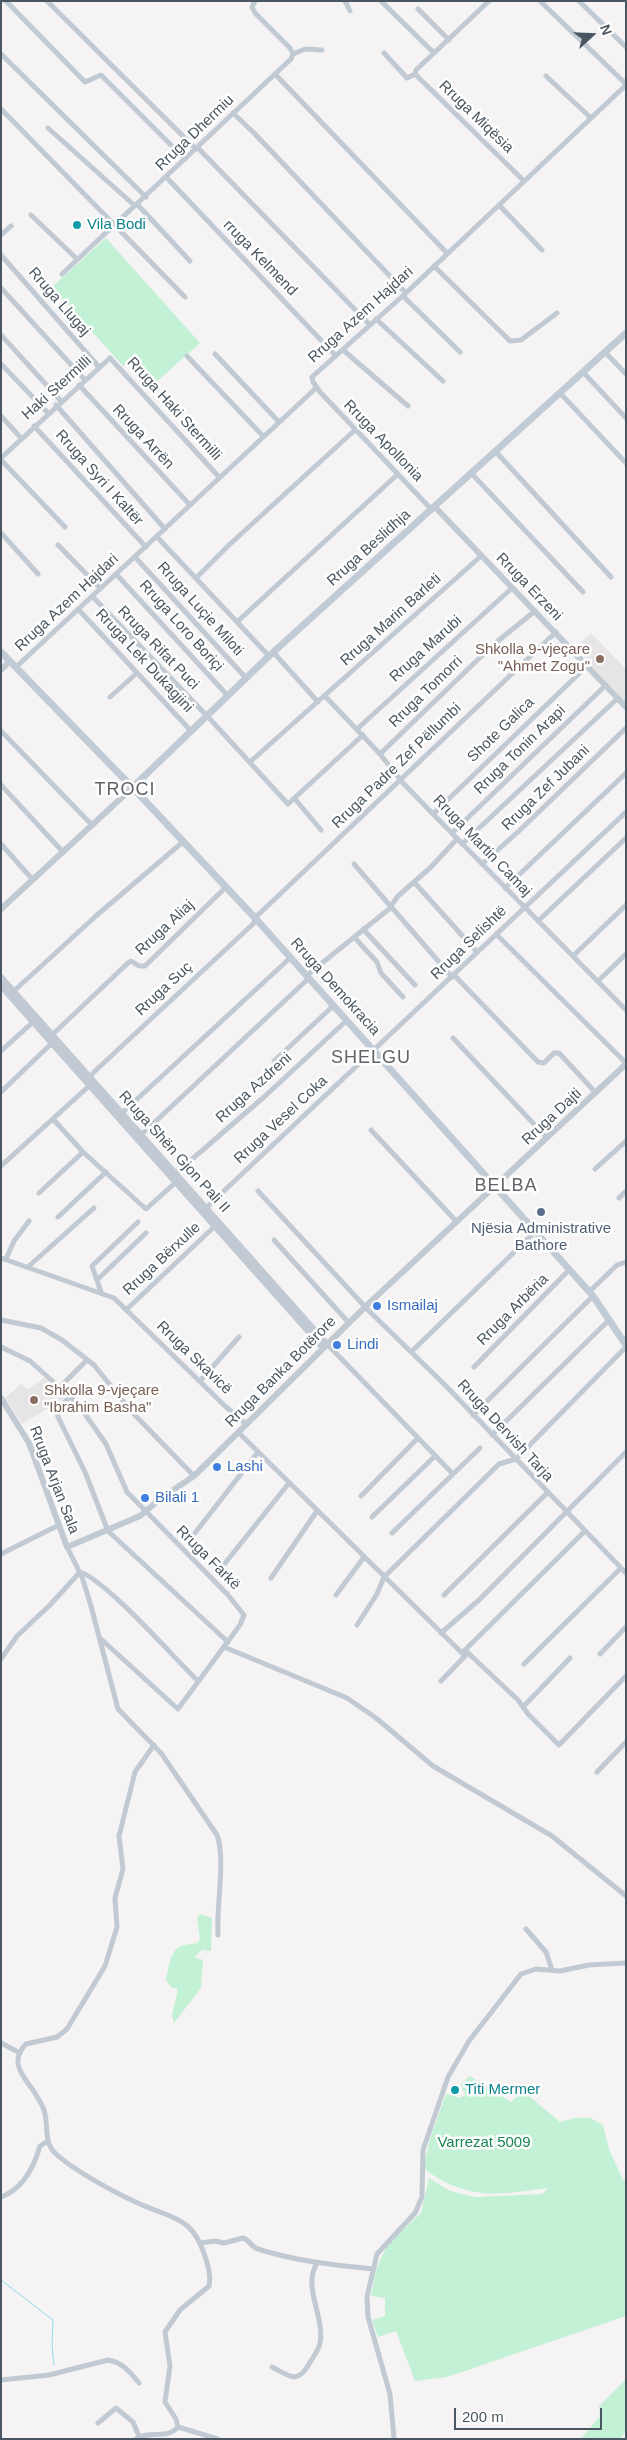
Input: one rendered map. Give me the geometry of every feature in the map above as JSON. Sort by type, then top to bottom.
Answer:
[{"type":"main road","name":"Rruga Beslidhja","points":[[133,787],[246,678],[626,333]]},
{"type":"main road","name":"Rruga Demokracia","points":[[1,652],[133,787],[256,919],[591,1294],[610,1319],[626,1346]]},
{"type":"street","points":[[6,1],[85,82],[101,75],[185,159]]},
{"type":"street","points":[[47,1],[196,148],[370,325]]},
{"type":"street","points":[[255,1],[252,7],[255,13],[290,48],[292,54],[305,49],[322,50]]},
{"type":"street","points":[[345,1],[350,11]]},
{"type":"street","points":[[381,1],[434,53]]},
{"type":"street","points":[[384,52],[406,78],[416,72],[489,1]]},
{"type":"street","points":[[540,1],[626,85]]},
{"type":"street","points":[[580,1],[626,47]]},
{"type":"street","points":[[418,9],[449,40]]},
{"type":"street","points":[[1,54],[146,197]]},
{"type":"street","name":"Rruga Dhermiu","points":[[62,274],[167,178],[196,148],[291,59],[292,54]]},
{"type":"street","name":"Rruga Miqësia","points":[[416,72],[524,181]]},
{"type":"street","points":[[275,74],[448,253]]},
{"type":"street","points":[[546,76],[592,118]]},
{"type":"street","name":"Rruga Azem Hajdari","points":[[16,667],[316,388],[312,379],[314,374],[404,294],[626,85]]},
{"type":"street","points":[[1,109],[116,224],[185,298]]},
{"type":"street","points":[[233,113],[254,132],[460,352]]},
{"type":"street","points":[[48,128],[136,205],[190,261]]},
{"type":"street","name":"rruga Kelmend","points":[[167,178],[336,356]]},
{"type":"street","points":[[499,205],[542,250]]},
{"type":"street","points":[[30,215],[77,260]]},
{"type":"street","points":[[1,235],[11,226]]},
{"type":"street","name":"Rruga Llugaj","points":[[1,255],[99,367]]},
{"type":"street","points":[[434,266],[510,341],[521,340],[558,313]]},
{"type":"street","points":[[1,288],[85,380]]},
{"type":"street","points":[[376,319],[443,381]]},
{"type":"street","points":[[1,335],[165,529]]},
{"type":"street","points":[[342,350],[408,406]]},
{"type":"street","points":[[605,352],[626,374]]},
{"type":"street","points":[[215,354],[279,422]]},
{"type":"street","points":[[187,356],[264,436]]},
{"type":"street","name":"Haki Stermilli","points":[[1,459],[21,438],[110,358]]},
{"type":"street","name":"Rruga Haki Stermilli","points":[[110,358],[219,477]]},
{"type":"street","points":[[1,364],[48,413]]},
{"type":"street","points":[[583,372],[626,418]]},
{"type":"street","name":"Rruga Arrën","points":[[79,385],[190,505]]},
{"type":"street","name":"Rruga Apollonia","points":[[316,388],[433,509]]},
{"type":"street","points":[[560,393],[626,463]]},
{"type":"street","points":[[1,416],[21,438]]},
{"type":"street","name":"Rruga Syri I Kaltër","points":[[34,426],[146,547]]},
{"type":"street","points":[[196,578],[229,545],[355,430]]},
{"type":"street","points":[[496,452],[611,577]]},
{"type":"street","points":[[1,459],[65,527]]},
{"type":"street","points":[[238,621],[398,474]]},
{"type":"street","points":[[472,474],[583,592]]},
{"type":"street","name":"Rruga Erzeni","points":[[433,509],[556,632],[626,707]]},
{"type":"street","points":[[1,533],[38,574]]},
{"type":"street","points":[[157,537],[318,702]]},
{"type":"street","points":[[58,545],[100,588]]},
{"type":"street","name":"Rruga Marin Barleti","points":[[250,762],[481,556]]},
{"type":"street","name":"Rruga Luçie Miloti","points":[[135,557],[246,678]]},
{"type":"street","name":"Rruga Loro Boriçi","points":[[116,574],[228,696]]},
{"type":"street","name":"Rruga Marubi","points":[[357,729],[512,588]]},
{"type":"street","name":"Rruga Rifat Puci","points":[[92,596],[288,804],[295,799]]},
{"type":"street","name":"Rruga Lek Dukagjini","points":[[78,609],[191,730]]},
{"type":"street","name":"Rruga Tomorri","points":[[380,754],[486,652],[535,611]]},
{"type":"street","name":"Rruga Padre Zef Pëllumbi","points":[[256,919],[556,632]]},
{"type":"street","points":[[1,670],[10,661]]},
{"type":"street","name":"Shote Galica","points":[[433,814],[588,666]]},
{"type":"street","points":[[110,697],[137,673]]},
{"type":"street","name":"Rruga Tonin Arapi","points":[[452,833],[606,685]]},
{"type":"street","name":"Rruga Martin Camaj","points":[[325,696],[364,735],[433,814],[626,1010]]},
{"type":"street","points":[[462,844],[618,698]]},
{"type":"street","name":"Rruga Zef Jubani","points":[[482,864],[626,728]]},
{"type":"street","points":[[1,731],[92,826]]},
{"type":"street","points":[[321,830],[295,799],[364,735]]},
{"type":"street","points":[[506,888],[626,773]]},
{"type":"street","points":[[1,785],[63,852]]},
{"type":"street","name":"Rruga Beslidhja","points":[[1,909],[133,787]]},
{"type":"street","name":"Rruga Selishtë","points":[[373,1051],[626,812]]},
{"type":"street","points":[[538,921],[626,838]]},
{"type":"street","points":[[142,1134],[307,977],[392,906],[398,896],[457,839]]},
{"type":"street","points":[[14,991],[97,915],[184,841]]},
{"type":"street","points":[[1,844],[33,880]]},
{"type":"street","points":[[354,864],[453,976],[538,1062],[544,1063],[554,1053],[559,1053],[596,1092]]},
{"type":"street","points":[[414,882],[478,952]]},
{"type":"street","name":"Rruga Aliaj","points":[[53,1034],[128,963],[132,961],[139,966],[145,966],[226,887]]},
{"type":"street","points":[[573,956],[626,905]]},
{"type":"street","name":"Rruga Suç","points":[[90,1077],[256,919]]},
{"type":"street","points":[[363,929],[415,985]]},
{"type":"street","points":[[496,934],[626,1064]]},
{"type":"street","points":[[354,937],[377,962],[381,973],[403,997]]},
{"type":"street","points":[[598,981],[626,954]]},
{"type":"street","points":[[122,1113],[290,958]]},
{"type":"street","name":"Rruga Shën Gjon Pali II","points":[[1,977],[142,1134],[325,1346]]},
{"type":"street","name":"Rruga Shën Gjon Pali II","points":[[1,986],[325,1346]]},
{"type":"street","name":"Rruga Azdreni","points":[[274,1061],[333,1006]]},
{"type":"street","name":"Rruga Azdreni","points":[[176,1173],[264,1097],[346,1021]]},
{"type":"street","points":[[1,1051],[33,1022]]},
{"type":"street","points":[[453,1038],[547,1138]]},
{"type":"street","points":[[1,1092],[52,1043]]},
{"type":"street","name":"Rruga Vesel Coka","points":[[206,1208],[373,1051]]},
{"type":"street","name":"Rruga Dajti","points":[[494,1186],[626,1064]]},
{"type":"street","points":[[1,1166],[89,1086],[90,1077]]},
{"type":"street","points":[[53,1119],[83,1152],[146,1209],[176,1182]]},
{"type":"street","points":[[372,1130],[456,1221]]},
{"type":"street","points":[[595,1169],[626,1140]]},
{"type":"street","points":[[39,1193],[83,1152]]},
{"type":"street","points":[[58,1217],[106,1172]]},
{"type":"street","name":"Rruga Banka Botërore","points":[[67,1547],[108,1531],[146,1512],[160,1499],[194,1476],[349,1322],[494,1186]]},
{"type":"street","name":"Rruga Dervish Tarja","points":[[258,1191],[366,1306],[624,1571]]},
{"type":"street","points":[[619,1198],[626,1191]]},
{"type":"street","points":[[29,1266],[94,1208]]},
{"type":"street","points":[[4,1259],[14,1241],[30,1221]]},
{"type":"street","points":[[101,1292],[98,1278],[92,1270],[94,1263],[138,1222]]},
{"type":"street","name":"Rruga Bërxulle","points":[[126,1310],[216,1226]]},
{"type":"street","points":[[411,1352],[535,1232]]},
{"type":"street","points":[[98,1278],[146,1233]]},
{"type":"street","points":[[274,1240],[349,1322]]},
{"type":"street","name":"Rruga Skavicë","points":[[4,1259],[29,1266],[114,1298],[246,1424]]},
{"type":"street","points":[[473,1415],[617,1265],[626,1262]]},
{"type":"street","name":"Rruga Arbëria","points":[[474,1366],[569,1270]]},
{"type":"street","points":[[492,1435],[610,1319]]},
{"type":"street","points":[[1,1320],[41,1328],[62,1340],[98,1368],[131,1411],[194,1476]]},
{"type":"street","points":[[200,1382],[239,1337]]},
{"type":"street","points":[[325,1346],[453,1474]]},
{"type":"street","points":[[357,1625],[373,1601],[384,1577],[499,1464],[516,1459],[626,1346]]},
{"type":"street","name":"Rruga Farkë","points":[[1,1347],[22,1355],[60,1386],[99,1433],[114,1459],[127,1492],[244,1613],[243,1621],[178,1708],[102,1640]]},
{"type":"street","points":[[60,1386],[87,1360]]},
{"type":"street","points":[[70,1397],[57,1409],[58,1417],[85,1472],[108,1531],[226,1644],[348,1698],[376,1718],[433,1766],[552,1836],[626,1896]]},
{"type":"street","name":"Rruga Arjan Sala","points":[[1,1398],[25,1434],[67,1547]]},
{"type":"street","points":[[238,1432],[441,1633],[523,1707],[559,1745],[626,1676]]},
{"type":"street","points":[[361,1496],[418,1438]]},
{"type":"street","points":[[392,1533],[480,1448]]},
{"type":"street","points":[[195,1533],[258,1452]]},
{"type":"street","points":[[441,1633],[479,1600],[626,1452]]},
{"type":"street","points":[[372,1517],[435,1456]]},
{"type":"street","points":[[222,1567],[289,1483]]},
{"type":"street","points":[[444,1595],[547,1493]]},
{"type":"street","points":[[271,1578],[317,1511]]},
{"type":"street","points":[[1,1554],[59,1524]]},
{"type":"street","points":[[441,1681],[465,1653],[585,1531]]},
{"type":"street","points":[[67,1547],[80,1572],[102,1640],[118,1709],[154,1744],[212,1825],[220,1842],[221,1859],[217,1910],[218,1935]]},
{"type":"street","points":[[336,1595],[364,1557]]},
{"type":"street","points":[[524,1664],[624,1571]]},
{"type":"street","points":[[1,1659],[4,1649],[80,1572]]},
{"type":"street","points":[[80,1572],[88,1576],[112,1596],[198,1681]]},
{"type":"street","points":[[600,1654],[626,1627]]},
{"type":"street","points":[[523,1707],[570,1658]]},
{"type":"street","points":[[597,1772],[626,1742]]},
{"type":"street","points":[[154,1744],[135,1772],[119,1836],[123,1869],[115,1898],[117,1927],[105,1966],[67,2029],[56,2037],[31,2042],[20,2053],[18,2070],[41,2104],[48,2142],[56,2154],[91,2177],[140,2204],[177,2218],[192,2229],[200,2243],[209,2270],[209,2286],[180,2310],[165,2332],[170,2366],[165,2402],[176,2419],[178,2427]]},
{"type":"street","points":[[526,1929],[546,1952],[552,1970]]},
{"type":"street","points":[[394,2439],[390,2394],[367,2310],[367,2297],[373,2269],[380,2249],[401,2229],[419,2207],[423,2185],[421,2166],[423,2150],[443,2088],[468,2041],[521,1974],[536,1969],[552,1970],[626,1963]]},
{"type":"street","points":[[1,2043],[20,2053]]},
{"type":"street","points":[[1,2197],[24,2180],[35,2164],[40,2146],[48,2142]]},
{"type":"street","points":[[200,2243],[215,2241],[224,2243],[246,2238],[256,2249],[317,2263],[373,2269]]},
{"type":"street","points":[[272,2366],[294,2378],[298,2377],[303,2374],[320,2346],[320,2326],[312,2285],[312,2276],[317,2263]]},
{"type":"street","points":[[1,2380],[50,2375],[108,2360],[116,2361],[125,2367],[139,2383]]},
{"type":"street","points":[[98,2423],[116,2408],[134,2422],[138,2438],[170,2433],[178,2427]]},
{"type":"street","points":[[178,2427],[218,2439]]},
{"type":"shaded area","name":"Shkolla 9-vjeçare \"Ahmet Zogu\"","points":[[591,633],[626,669],[626,703],[575,648]]},
{"type":"shaded area","name":"Shkolla 9-vjeçare \"Ibrahim Basha\"","points":[[44,1378],[66,1397],[22,1424],[5,1398],[21,1384],[28,1389]]},
{"type":"green space","points":[[106,238],[200,343],[154,384],[131,359],[123,366],[52,287]]},
{"type":"green space","points":[[200,1914],[212,1918],[211,1951],[202,1950],[194,1957],[203,1960],[201,1988],[174,2023],[172,2015],[178,1989],[171,1987],[166,1980],[169,1964],[176,1950],[185,1945],[197,1943],[200,1939],[197,1918]]},
{"type":"green space","name":"Varrezat 5009","points":[[470,2076],[511,2102],[523,2091],[560,2122],[575,2118],[590,2118],[603,2125],[609,2149],[623,2180],[626,2178],[626,2316],[447,2377],[415,2381],[396,2331],[378,2337],[372,2320],[385,2316],[385,2298],[371,2296],[376,2270],[387,2245],[421,2213],[429,2178],[450,2191],[475,2197],[542,2194],[548,2188],[498,2193],[469,2191],[439,2179],[423,2168],[431,2136],[446,2094],[460,2098],[465,2095],[461,2084]]},
{"type":"green space","points":[[626,2379],[626,2431],[620,2439],[581,2439],[600,2416],[599,2406]]},
{"type":"waterway","points":[[1,2280],[53,2320],[52,2345],[54,2365]]},
{"type":"place","name":"Vila Bodi","points":[[77,225]]},
{"type":"place","name":"Shkolla 9-vjeçare \"Ahmet Zogu\"","points":[[600,659]]},
{"type":"place","name":"Njësia Administrative Bathore","points":[[541,1212]]},
{"type":"place","name":"Ismailaj","points":[[377,1306]]},
{"type":"place","name":"Lindi","points":[[337,1345]]},
{"type":"place","name":"Shkolla 9-vjeçare \"Ibrahim Basha\"","points":[[34,1400]]},
{"type":"place","name":"Lashi","points":[[217,1467]]},
{"type":"place","name":"Bilali 1","points":[[145,1498]]},
{"type":"place","name":"Titi Mermer","points":[[455,2090]]},
{"type":"district","name":"TROCI","points":[[125,790]]},
{"type":"district","name":"SHELGU","points":[[371,1058]]},
{"type":"district","name":"BELBA","points":[[506,1186]]}]
